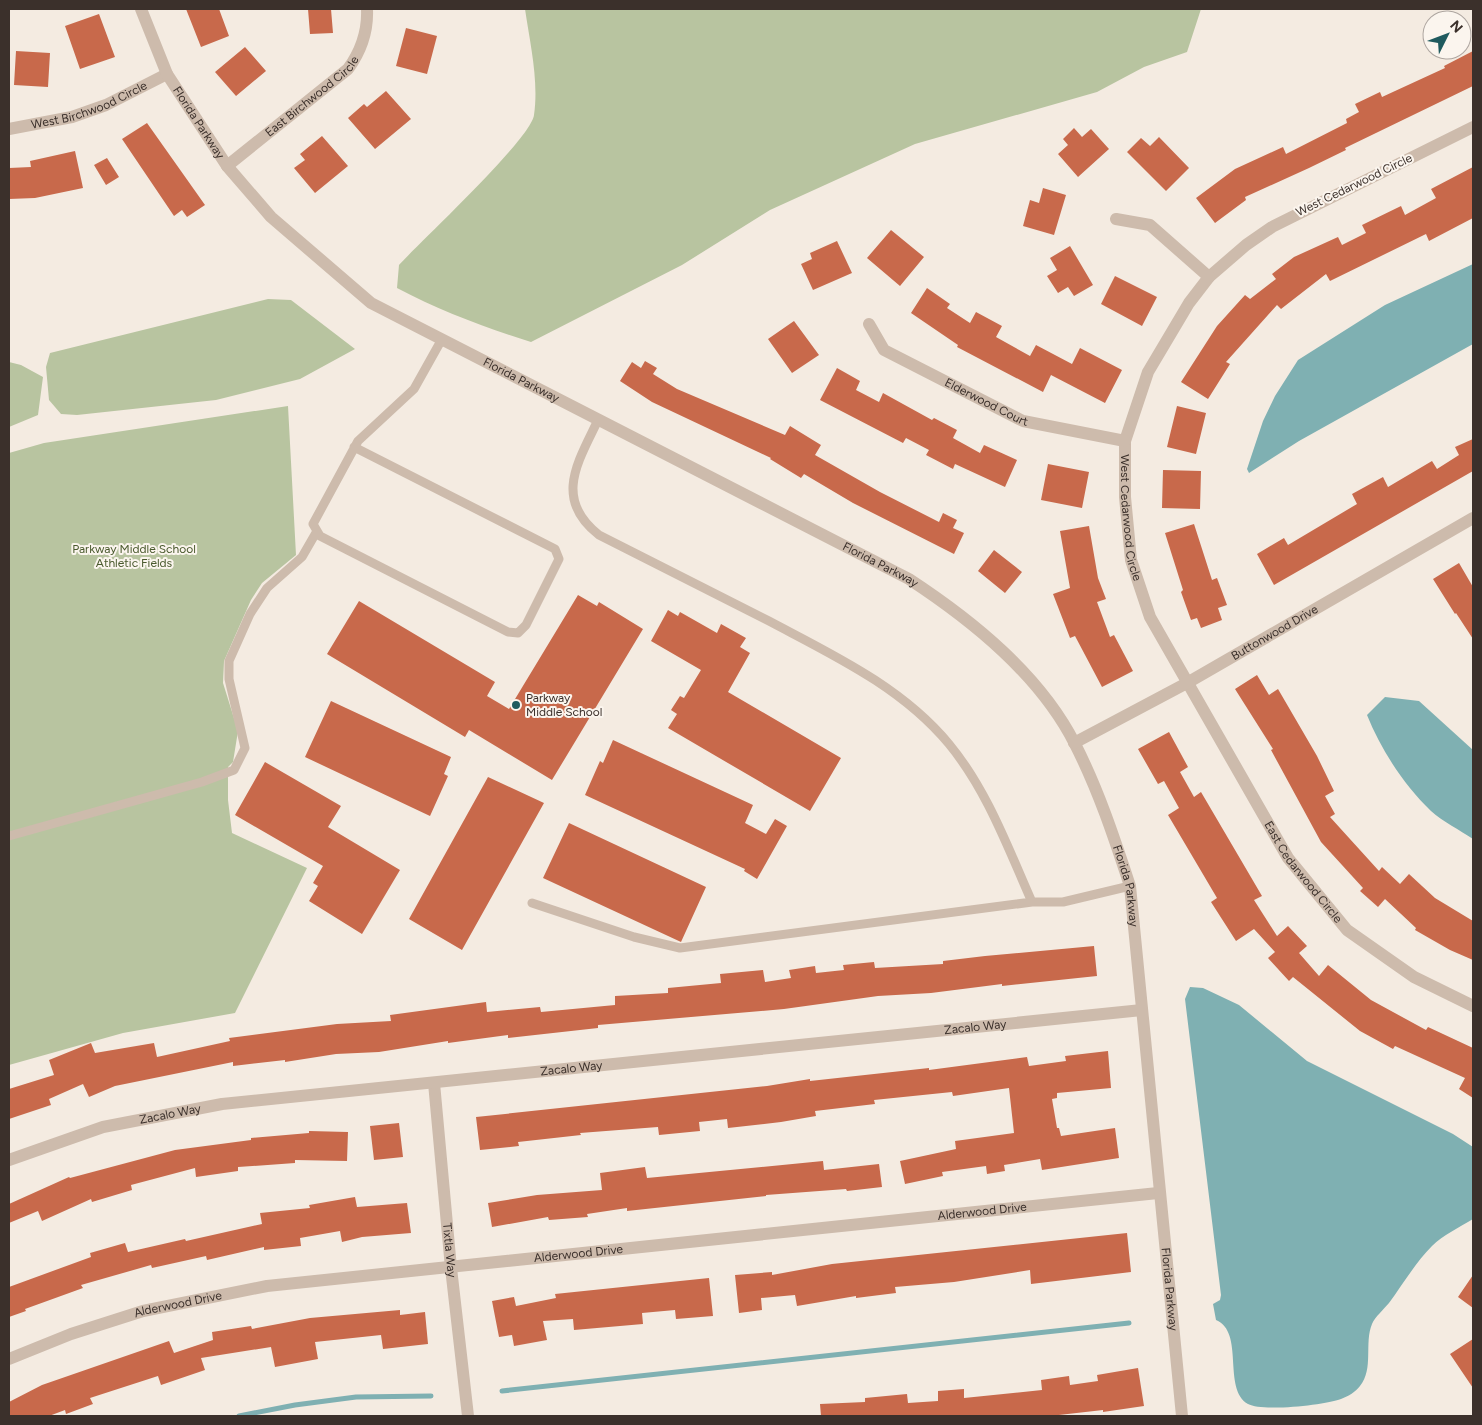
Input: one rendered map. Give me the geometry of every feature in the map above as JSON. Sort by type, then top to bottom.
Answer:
[{"type":"street","name":"Florida Parkway","points":[[141,9],[167,74],[228,166],[271,217],[371,303],[909,579],[950,606],[977,627],[1006,655],[1048,703],[1074,743],[1108,820],[1130,886],[1158,1193],[1182,1416]]},
{"type":"street","name":"East Birchwood Circle","points":[[228,166],[348,69],[360,52],[368,20],[367,9]]},
{"type":"street","name":"West Birchwood Circle","points":[[9,129],[72,117],[106,105],[167,74]]},
{"type":"street","name":"West Cedarwood Circle","points":[[1187,683],[1150,617],[1132,560],[1125,498],[1125,441],[1148,372],[1189,303],[1209,277],[1246,245],[1272,227],[1473,127]]},
{"type":"street","points":[[1116,219],[1150,225],[1209,277]]},
{"type":"street","name":"Elderwood Court","points":[[869,324],[884,350],[1023,421],[1125,441]]},
{"type":"street","name":"Buttonwood Drive","points":[[1074,743],[1187,683],[1473,518]]},
{"type":"street","name":"East Cedarwood Circle","points":[[1187,683],[1288,858],[1347,930],[1414,978],[1473,1006]]},
{"type":"street","name":"Zacalo Way","points":[[9,1160],[104,1127],[222,1104],[1142,1010]]},
{"type":"street","name":"Tixtla Way","points":[[434,1083],[451,1268],[468,1416]]},
{"type":"street","name":"Alderwood Drive","points":[[9,1359],[71,1334],[116,1320],[200,1298],[268,1286],[1158,1193]]},
{"type":"lane","points":[[354,447],[555,549],[559,559],[526,625],[518,633],[508,632],[320,536],[313,524],[354,447],[358,441],[414,389],[442,339]]},
{"type":"lane","points":[[598,420],[572,479],[575,506],[580,518],[599,535],[837,657],[887,687],[917,710],[949,744],[990,806],[1032,902]]},
{"type":"lane","points":[[9,836],[202,782],[234,770],[246,748],[230,679],[229,661],[250,614],[267,588],[302,557],[317,531]]},
{"type":"lane","points":[[532,904],[634,937],[680,948],[1032,902],[1063,902],[1130,886]]},
{"type":"green space","points":[[525,9],[1201,9],[1187,52],[1144,67],[1097,92],[915,144],[770,210],[682,265],[531,342],[462,318],[397,288],[399,265],[496,167],[515,145],[534,115],[535,75]]},
{"type":"green space","points":[[268,299],[291,300],[355,349],[300,379],[216,400],[77,415],[61,414],[49,400],[46,367],[50,353]]},
{"type":"green space","points":[[9,362],[21,365],[43,377],[38,415],[9,427]]},
{"type":"green space","name":"Parkway Middle School Athletic Fields","points":[[288,406],[296,555],[262,583],[251,600],[224,661],[223,683],[238,731],[233,762],[228,767],[228,800],[232,833],[307,868],[235,1013],[123,1033],[9,1065],[9,453],[44,443]]},
{"type":"water","points":[[1473,264],[1473,344],[1299,441],[1249,473],[1247,469],[1263,421],[1275,396],[1298,360],[1385,305]]},
{"type":"water","points":[[1385,697],[1419,701],[1473,750],[1473,839],[1431,811],[1412,790],[1386,754],[1367,715]]},
{"type":"water","points":[[1190,987],[1203,988],[1239,1005],[1307,1061],[1453,1134],[1473,1147],[1473,1219],[1436,1242],[1426,1252],[1375,1319],[1370,1331],[1367,1372],[1360,1386],[1341,1399],[1280,1408],[1248,1404],[1240,1397],[1234,1374],[1230,1336],[1225,1326],[1216,1320],[1213,1304],[1220,1300],[1221,1295],[1185,999]]},
{"type":"building","points":[[186,9],[219,9],[229,36],[201,47]]},
{"type":"building","points":[[308,9],[331,9],[333,33],[310,34]]},
{"type":"building","points":[[99,14],[115,57],[80,69],[65,26]]},
{"type":"building","points":[[406,28],[437,36],[427,74],[396,66]]},
{"type":"building","points":[[245,47],[266,71],[236,96],[215,72]]},
{"type":"building","points":[[16,51],[50,53],[48,87],[14,85]]},
{"type":"building","points":[[1472,52],[1473,86],[1345,148],[1346,150],[1245,197],[1246,200],[1215,223],[1196,198],[1235,169],[1283,147],[1286,154],[1347,123],[1346,119],[1359,112],[1355,104],[1380,92],[1382,97],[1445,68],[1444,66],[1456,60],[1472,60]]},
{"type":"building","points":[[386,91],[411,119],[375,149],[348,118],[364,104],[367,107]]},
{"type":"building","points":[[147,123],[205,205],[187,217],[182,210],[174,216],[122,139]]},
{"type":"building","points":[[1074,128],[1082,137],[1091,129],[1109,149],[1078,177],[1058,154],[1068,145],[1063,139]]},
{"type":"building","points":[[322,136],[348,166],[315,193],[294,168],[305,160],[300,154]]},
{"type":"building","points":[[1159,137],[1189,168],[1166,191],[1127,152],[1141,138],[1150,146]]},
{"type":"building","points":[[75,151],[83,188],[35,198],[9,199],[9,168],[31,167],[30,161]]},
{"type":"building","points":[[107,158],[119,177],[106,185],[94,165]]},
{"type":"building","points":[[1473,167],[1473,218],[1429,241],[1426,234],[1330,281],[1326,274],[1281,309],[1277,305],[1226,362],[1230,364],[1208,399],[1181,382],[1217,326],[1245,295],[1250,299],[1276,279],[1272,274],[1294,257],[1338,237],[1342,245],[1366,233],[1362,225],[1401,206],[1405,215],[1436,198],[1431,189]]},
{"type":"building","points":[[1043,188],[1066,195],[1054,235],[1023,226],[1030,200],[1039,203]]},
{"type":"building","points":[[891,230],[924,257],[900,286],[867,258]]},
{"type":"building","points":[[837,241],[852,273],[813,290],[801,264],[812,259],[810,253]]},
{"type":"building","points":[[1070,246],[1093,285],[1074,296],[1068,287],[1058,293],[1047,276],[1057,270],[1050,258]]},
{"type":"building","points":[[1115,276],[1157,297],[1142,326],[1101,304]]},
{"type":"building","points":[[927,288],[950,304],[947,308],[970,323],[976,312],[1002,326],[996,337],[1030,356],[1036,345],[1072,364],[1080,348],[1122,370],[1105,403],[1051,375],[1043,392],[957,347],[958,345],[911,313]]},
{"type":"building","points":[[794,321],[819,355],[792,373],[768,339]]},
{"type":"building","points":[[645,361],[657,368],[653,374],[677,389],[785,435],[790,426],[821,445],[815,455],[880,492],[939,522],[943,513],[957,520],[953,528],[964,533],[954,554],[853,503],[804,474],[801,478],[771,458],[652,402],[620,381],[632,362],[641,368]]},
{"type":"building","points":[[837,368],[860,381],[856,390],[879,402],[883,393],[932,420],[934,418],[957,430],[953,438],[980,453],[984,445],[1017,460],[1005,487],[955,464],[953,469],[926,455],[929,450],[906,438],[903,443],[820,400]]},
{"type":"building","points":[[1177,406],[1206,413],[1196,454],[1167,447]]},
{"type":"building","points":[[1473,439],[1473,471],[1274,585],[1257,554],[1284,538],[1288,545],[1357,504],[1352,494],[1383,477],[1388,487],[1432,461],[1437,469],[1459,455],[1455,447]]},
{"type":"building","points":[[1048,464],[1089,472],[1082,508],[1041,500]]},
{"type":"building","points":[[1163,470],[1201,471],[1200,509],[1162,508]]},
{"type":"building","points":[[1194,524],[1212,580],[1217,578],[1227,605],[1218,608],[1222,620],[1201,628],[1197,618],[1191,620],[1181,592],[1183,590],[1165,533]]},
{"type":"building","points":[[1089,526],[1098,578],[1106,599],[1097,602],[1110,637],[1114,635],[1133,671],[1102,687],[1075,636],[1070,638],[1053,594],[1070,588],[1060,531]]},
{"type":"building","points":[[994,550],[1022,572],[1005,593],[978,571]]},
{"type":"building","points":[[1459,563],[1473,587],[1473,639],[1433,579]]},
{"type":"building","points":[[578,595],[597,606],[599,602],[643,629],[552,780],[469,730],[465,737],[327,654],[359,601],[495,682],[487,696],[509,709]]},
{"type":"building","points":[[668,610],[678,616],[680,612],[717,633],[721,624],[746,638],[740,647],[750,653],[728,692],[841,758],[810,811],[668,728],[677,714],[671,710],[680,696],[684,698],[701,670],[651,641]]},
{"type":"building","points":[[1257,675],[1269,695],[1278,689],[1317,756],[1334,791],[1325,796],[1335,814],[1330,817],[1379,871],[1382,867],[1400,884],[1409,874],[1435,898],[1473,921],[1473,960],[1450,950],[1415,930],[1416,928],[1385,899],[1378,907],[1360,891],[1363,888],[1321,842],[1271,750],[1273,749],[1235,689]]},
{"type":"building","points":[[331,701],[451,757],[444,774],[448,776],[430,816],[305,757]]},
{"type":"building","points":[[1169,732],[1188,767],[1180,772],[1194,797],[1201,792],[1262,896],[1254,900],[1277,936],[1288,926],[1307,946],[1299,953],[1319,976],[1328,965],[1371,1000],[1426,1030],[1428,1027],[1473,1048],[1473,1098],[1459,1089],[1465,1078],[1395,1046],[1393,1049],[1360,1031],[1293,977],[1289,981],[1268,958],[1275,952],[1254,929],[1236,941],[1211,902],[1217,898],[1168,815],[1179,808],[1164,781],[1158,784],[1138,749]]},
{"type":"building","points":[[613,740],[753,805],[745,823],[766,834],[775,819],[787,826],[757,879],[744,871],[745,869],[585,795],[600,761],[603,763]]},
{"type":"building","points":[[265,762],[341,806],[328,827],[400,870],[362,934],[309,901],[318,886],[313,883],[323,866],[235,815]]},
{"type":"building","points":[[488,777],[544,803],[462,950],[409,919]]},
{"type":"building","points":[[569,823],[706,887],[681,942],[543,878]]},
{"type":"building","points":[[1094,946],[1097,976],[1002,986],[1002,984],[931,993],[878,996],[784,1009],[598,1025],[598,1028],[508,1038],[508,1035],[448,1043],[448,1041],[379,1052],[336,1054],[285,1062],[285,1060],[233,1066],[233,1062],[115,1086],[89,1097],[83,1084],[49,1099],[51,1105],[9,1119],[9,1089],[54,1075],[49,1060],[91,1043],[95,1053],[154,1043],[157,1057],[230,1041],[229,1038],[337,1024],[391,1021],[390,1015],[486,1002],[487,1012],[540,1007],[541,1012],[615,1005],[615,996],[668,993],[668,988],[721,983],[720,974],[763,970],[765,982],[791,978],[789,970],[815,966],[816,973],[844,970],[843,965],[874,962],[875,968],[943,964],[943,961]]},
{"type":"building","points":[[1108,1051],[1111,1088],[1057,1093],[1057,1098],[1052,1099],[1057,1128],[1059,1128],[1061,1136],[1115,1128],[1119,1158],[1042,1170],[1040,1159],[1004,1165],[1005,1171],[987,1174],[986,1166],[942,1172],[943,1176],[905,1184],[900,1161],[956,1149],[955,1141],[1014,1133],[1009,1088],[953,1096],[952,1092],[874,1100],[875,1104],[815,1111],[816,1116],[781,1122],[728,1128],[727,1119],[699,1122],[700,1131],[659,1135],[658,1127],[580,1133],[581,1135],[518,1142],[519,1146],[480,1150],[476,1117],[767,1086],[810,1079],[810,1081],[929,1068],[929,1070],[1027,1057],[1029,1066],[1066,1061],[1065,1056]]},
{"type":"building","points":[[399,1123],[403,1157],[374,1160],[370,1126]]},
{"type":"building","points":[[309,1131],[348,1132],[347,1161],[295,1160],[295,1163],[238,1167],[238,1171],[196,1177],[195,1168],[131,1185],[132,1190],[92,1202],[91,1199],[42,1221],[38,1211],[9,1223],[9,1204],[69,1177],[175,1150],[251,1140],[251,1138],[309,1133]]},
{"type":"building","points":[[823,1161],[824,1170],[879,1164],[882,1187],[847,1191],[846,1189],[766,1195],[627,1211],[627,1208],[587,1214],[588,1217],[549,1220],[548,1217],[492,1227],[488,1203],[537,1195],[602,1190],[600,1173],[645,1167],[647,1178]]},
{"type":"building","points":[[355,1197],[357,1207],[407,1203],[411,1233],[362,1237],[342,1242],[340,1231],[300,1238],[301,1246],[264,1250],[264,1247],[207,1260],[206,1256],[152,1268],[151,1265],[81,1285],[83,1288],[25,1309],[26,1311],[9,1317],[9,1287],[91,1257],[90,1253],[125,1243],[128,1252],[185,1239],[186,1241],[262,1224],[260,1213],[310,1208],[309,1205]]},
{"type":"building","points":[[1127,1233],[1131,1272],[1031,1284],[1030,1270],[954,1282],[895,1287],[896,1293],[856,1298],[856,1296],[797,1306],[795,1295],[761,1298],[762,1310],[739,1313],[735,1275],[772,1272],[772,1275],[832,1264]]},
{"type":"building","points":[[1473,1275],[1473,1308],[1458,1297]]},
{"type":"building","points":[[709,1278],[713,1316],[676,1319],[675,1310],[642,1313],[643,1324],[574,1330],[573,1319],[543,1321],[547,1340],[514,1346],[512,1335],[499,1337],[492,1301],[514,1297],[516,1306],[556,1298],[555,1294]]},
{"type":"building","points":[[400,1310],[400,1315],[425,1312],[428,1344],[383,1349],[381,1335],[315,1342],[318,1359],[275,1367],[271,1347],[201,1358],[205,1370],[161,1385],[158,1376],[90,1398],[93,1404],[66,1414],[65,1410],[49,1416],[9,1416],[9,1402],[42,1385],[169,1341],[174,1353],[213,1340],[212,1332],[251,1326],[252,1329],[310,1318]]},
{"type":"building","points":[[1473,1339],[1473,1388],[1450,1354]]},
{"type":"building","points":[[1138,1368],[1144,1406],[1103,1412],[1103,1410],[1050,1416],[821,1416],[820,1404],[865,1402],[865,1398],[907,1394],[908,1403],[938,1401],[938,1391],[964,1389],[964,1398],[1042,1390],[1041,1380],[1069,1376],[1070,1385],[1098,1381],[1097,1375]]},
{"type":"waterway","points":[[502,1391],[1129,1323]]},
{"type":"waterway","points":[[239,1416],[295,1405],[356,1397],[431,1396]]},
{"type":"place","name":"Parkway Middle School","points":[[516,705]]}]
